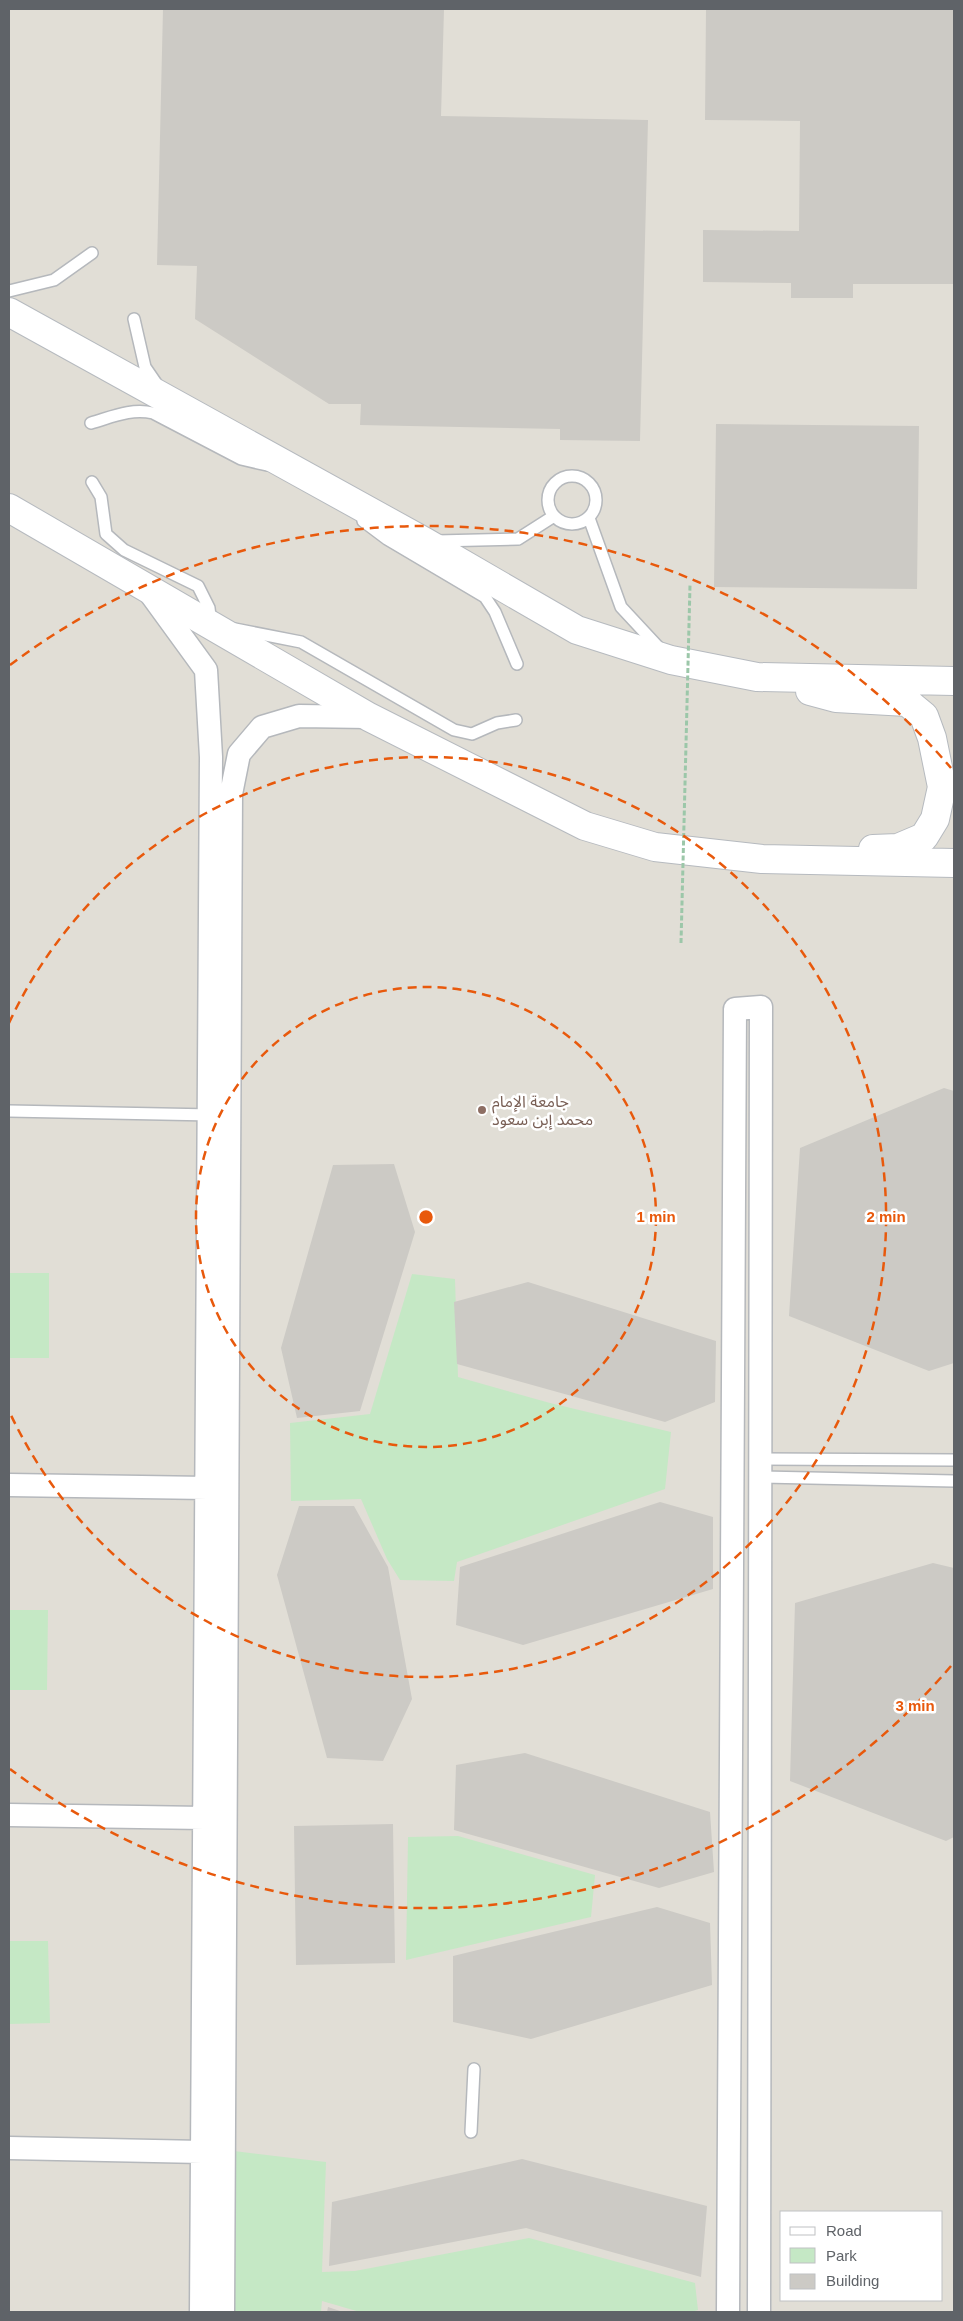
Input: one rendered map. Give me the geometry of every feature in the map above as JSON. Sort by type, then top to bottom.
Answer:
[{"type":"street","points":[[9,312],[425,542],[577,630],[671,660],[757,677],[836,698],[907,702],[924,716],[932,738],[942,787],[935,820],[924,837],[898,848],[762,859]]},
{"type":"street","points":[[9,332],[44,345],[82,354]]},
{"type":"street","points":[[9,497],[66,540]]},
{"type":"street","points":[[9,508],[66,540],[150,592],[211,624],[369,717],[586,826],[655,847],[762,859],[954,863]]},
{"type":"street","points":[[150,592],[206,670],[211,757],[219,1115],[223,2312]]},
{"type":"street","points":[[757,677],[954,681]]},
{"type":"street","points":[[201,2312],[206,1488],[231,794],[239,754],[262,727],[299,716],[369,717]]},
{"type":"street","points":[[728,2312],[735,1009],[761,1007],[759,2312]]},
{"type":"street","points":[[9,1484],[206,1488]]},
{"type":"street","points":[[9,1815],[204,1818]]},
{"type":"street","points":[[730,1976],[759,1977]]},
{"type":"street","points":[[9,2148],[202,2152]]},
{"type":"lane","points":[[9,291],[54,280],[92,253]]},
{"type":"lane","points":[[134,319],[145,367],[169,402]]},
{"type":"lane","points":[[91,423],[140,410],[153,413],[241,459],[298,472],[387,539],[485,597],[495,612],[518,664]]},
{"type":"lane","points":[[577,476],[589,482],[596,493],[596,506],[589,518],[584,522],[571,525],[554,516],[549,504],[550,491],[564,478],[577,476]]},
{"type":"lane","points":[[92,482],[101,497],[106,534],[124,550],[198,586],[209,608],[211,624],[301,642],[454,730],[472,734],[496,723],[516,720]]},
{"type":"lane","points":[[425,542],[518,539],[554,516]]},
{"type":"lane","points":[[589,518],[620,607],[671,660]]},
{"type":"lane","points":[[9,1111],[219,1115]]},
{"type":"lane","points":[[760,1468],[954,1460]]},
{"type":"lane","points":[[760,1468],[954,1482]]},
{"type":"lane","points":[[471,2132],[474,2069]]},
{"type":"path","points":[[681,943],[690,585]]},
{"type":"shaded area","name":"جامعة الإمام محمد إبن سعود","points":[[9,9],[954,9],[954,2312],[9,2312]]},
{"type":"green space","points":[[9,1273],[49,1273],[49,1358],[9,1358]]},
{"type":"green space","points":[[412,1274],[455,1279],[458,1377],[550,1403],[671,1432],[665,1489],[457,1562],[454,1581],[400,1580],[387,1559],[361,1499],[291,1501],[290,1423],[370,1414]]},
{"type":"green space","points":[[9,1610],[48,1610],[47,1690],[9,1690]]},
{"type":"green space","points":[[458,1836],[595,1875],[591,1917],[406,1960],[408,1837]]},
{"type":"green space","points":[[9,1941],[48,1941],[50,2023],[9,2024]]},
{"type":"green space","points":[[234,2151],[326,2162],[322,2272],[355,2271],[529,2238],[695,2283],[698,2310],[691,2312],[360,2312],[322,2301],[321,2312],[234,2312]]},
{"type":"building","points":[[163,9],[444,9],[441,116],[648,120],[640,441],[560,440],[560,429],[360,425],[361,404],[329,404],[195,319],[197,266],[157,265]]},
{"type":"building","points":[[706,9],[954,9],[954,284],[853,284],[853,298],[791,298],[791,283],[703,282],[703,230],[799,231],[800,121],[705,120]]},
{"type":"building","points":[[716,424],[919,426],[917,589],[714,587]]},
{"type":"building","points":[[944,1088],[954,1091],[954,1363],[929,1371],[789,1316],[800,1148]]},
{"type":"building","points":[[394,1164],[415,1232],[360,1411],[297,1418],[281,1348],[333,1165]]},
{"type":"building","points":[[528,1282],[716,1341],[715,1402],[665,1422],[457,1364],[454,1302]]},
{"type":"building","points":[[660,1502],[713,1517],[713,1589],[523,1645],[456,1625],[460,1567]]},
{"type":"building","points":[[299,1506],[354,1506],[388,1567],[412,1699],[383,1761],[327,1758],[277,1575]]},
{"type":"building","points":[[933,1563],[954,1568],[954,1837],[946,1841],[790,1781],[795,1603]]},
{"type":"building","points":[[525,1753],[710,1812],[714,1872],[659,1888],[454,1830],[456,1765]]},
{"type":"building","points":[[393,1824],[395,1963],[296,1965],[294,1826]]},
{"type":"building","points":[[657,1907],[710,1923],[712,1985],[531,2039],[453,2022],[453,1956]]},
{"type":"building","points":[[522,2159],[707,2206],[701,2277],[526,2228],[329,2266],[332,2202]]},
{"type":"building","points":[[328,2307],[343,2312],[327,2312]]},
{"type":"place","name":"جامعة الإمام محمد إبن سعود","points":[[482,1110]]}]
